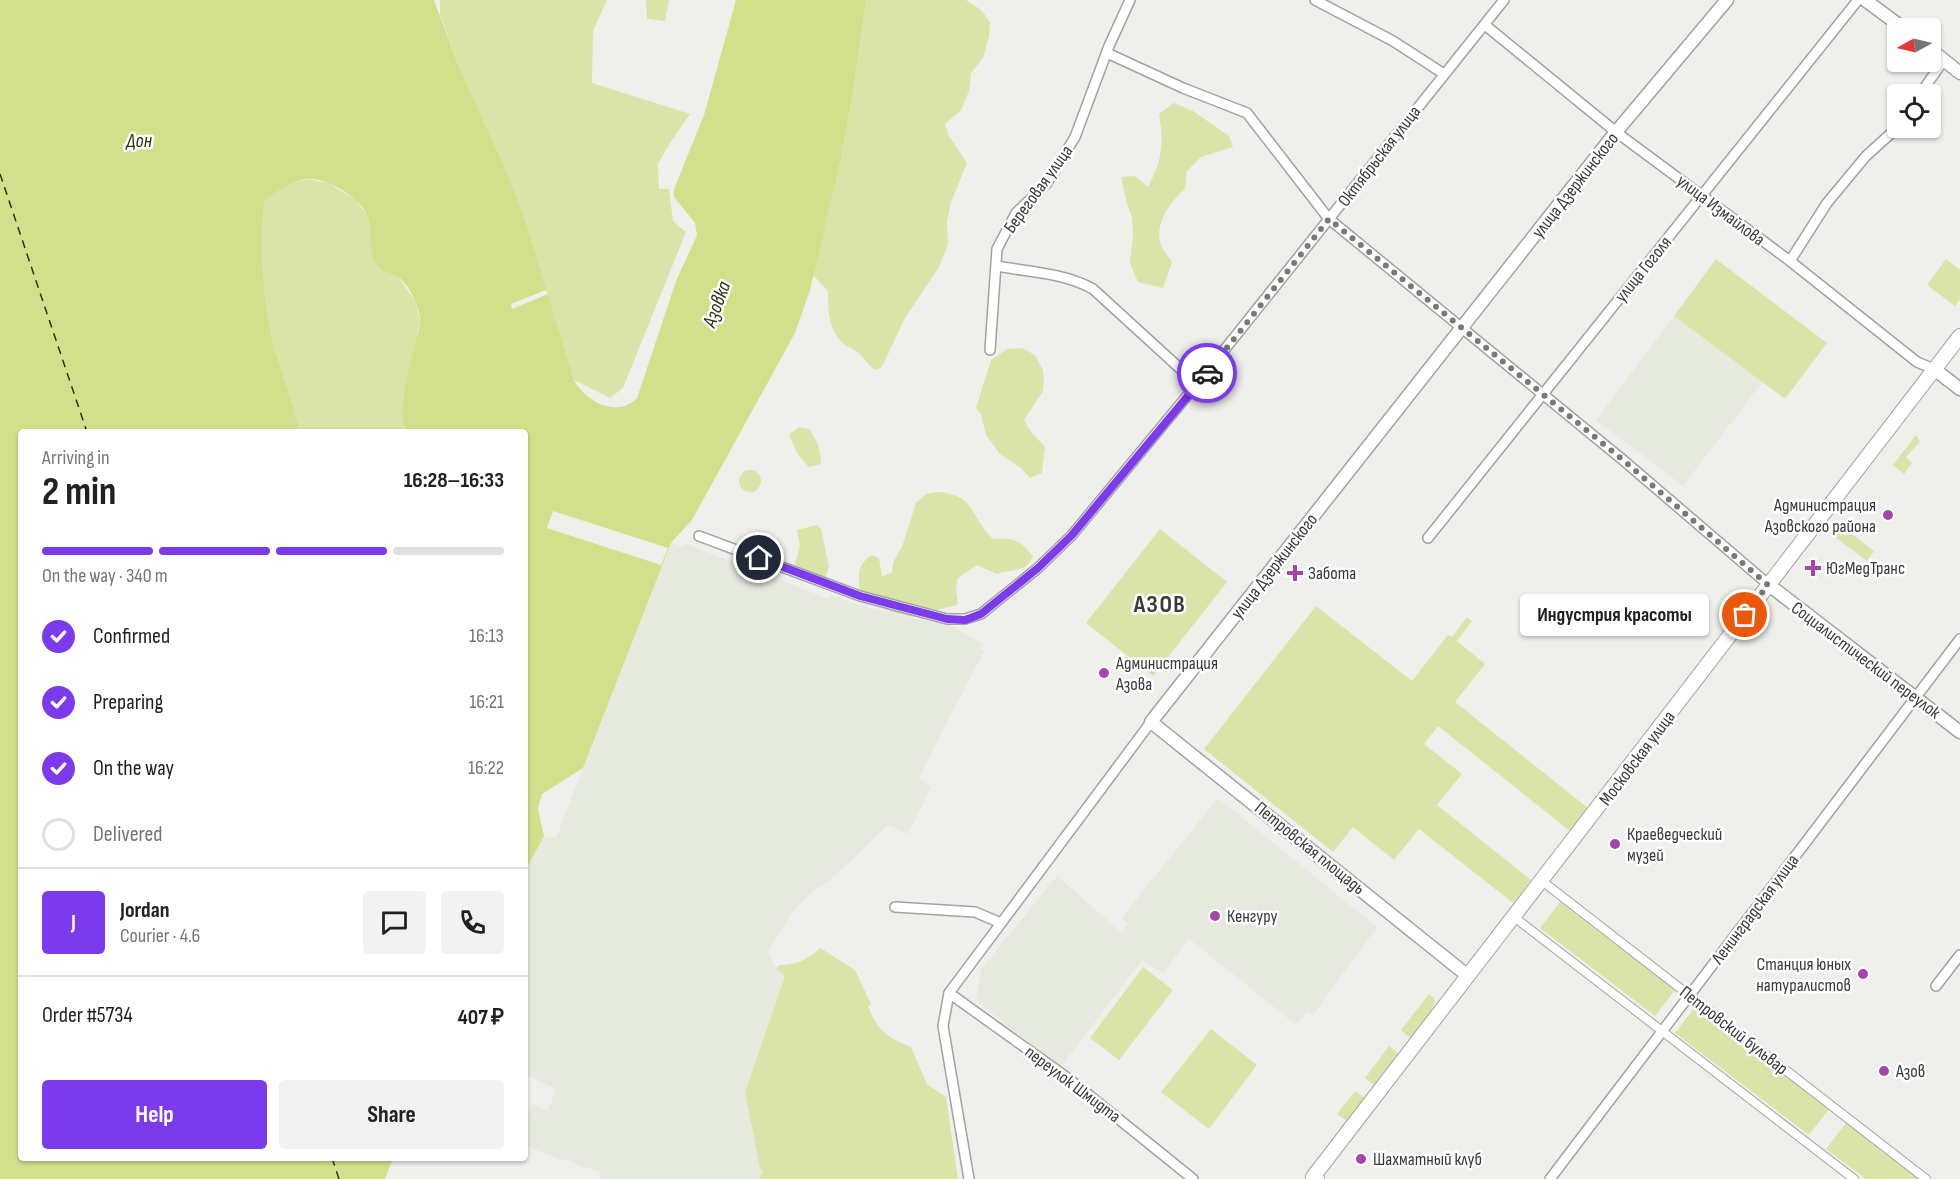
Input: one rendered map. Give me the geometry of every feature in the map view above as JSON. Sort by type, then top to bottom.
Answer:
[{"type":"main road","name":"Московская улица","points":[[1314,1178],[1960,336]]},
{"type":"street","name":"Береговая улица","points":[[990,350],[997,249],[1016,213],[1047,183],[1075,137],[1130,0]]},
{"type":"street","points":[[1315,0],[1393,41],[1444,74]]},
{"type":"street","name":"Октябрьская улица","points":[[699,536],[860,596],[947,619],[965,620],[981,614],[1038,568],[1072,535],[1197,384],[1504,0]]},
{"type":"street","name":"улица Дзержинского","points":[[969,1179],[942,1026],[949,993],[1151,722],[1616,132],[1727,0]]},
{"type":"street","name":"улица Гоголя","points":[[1428,538],[1858,0]]},
{"type":"street","points":[[1865,0],[1889,18]]},
{"type":"street","name":"улица Измайлова","points":[[1485,25],[1616,132],[1790,261],[1917,362],[1934,369],[1960,389]]},
{"type":"street","name":"Социалистический переулок","points":[[1107,53],[1247,114],[1329,219],[1543,394],[1768,585],[1960,732]]},
{"type":"street","points":[[1941,58],[1960,73]]},
{"type":"street","points":[[1927,84],[1944,60]]},
{"type":"street","points":[[1790,261],[1827,203],[1866,156],[1887,137]]},
{"type":"street","points":[[997,266],[1082,282],[1093,289],[1197,384]]},
{"type":"street","name":"Ленинградская улица","points":[[1550,1179],[1960,639]]},
{"type":"street","name":"Петровская площадь","points":[[1151,722],[1468,976]]},
{"type":"street","name":"Петровский бульвар","points":[[1542,881],[1926,1179]]},
{"type":"street","points":[[895,908],[975,912],[1001,923]]},
{"type":"street","points":[[1514,917],[1854,1179]]},
{"type":"street","points":[[1936,986],[1960,955]]},
{"type":"street","name":"переулок Шмидта","points":[[949,993],[1069,1078],[1193,1179]]},
{"type":"shaded area","points":[[440,0],[607,0],[593,31],[592,83],[690,114],[658,164],[659,189],[669,189],[673,221],[686,232],[623,388],[610,398],[574,380],[528,228],[507,172],[459,67],[440,14]]},
{"type":"shaded area","points":[[646,0],[669,0],[665,21],[647,19]]},
{"type":"shaded area","points":[[866,0],[966,0],[981,10],[990,22],[989,37],[983,58],[971,73],[969,91],[961,110],[945,124],[949,136],[967,163],[951,202],[947,222],[948,244],[939,267],[905,318],[882,367],[876,370],[858,352],[846,345],[835,332],[830,319],[828,291],[813,275],[841,159]]},
{"type":"shaded area","points":[[1174,103],[1193,111],[1229,136],[1233,147],[1201,157],[1187,171],[1185,189],[1165,214],[1159,237],[1162,247],[1172,262],[1163,288],[1138,282],[1130,263],[1132,217],[1121,177],[1135,176],[1148,187],[1161,152],[1159,114]]},
{"type":"shaded area","points":[[307,179],[328,183],[355,199],[368,216],[372,250],[378,265],[398,277],[416,302],[420,322],[410,368],[404,429],[299,429],[272,339],[262,257],[265,199],[287,184]]},
{"type":"shaded area","points":[[1716,259],[1827,343],[1785,399],[1674,316]]},
{"type":"shaded area","points":[[1946,259],[1960,270],[1960,299],[1955,306],[1927,285]]},
{"type":"shaded area","points":[[1674,316],[1762,382],[1683,486],[1596,420]]},
{"type":"shaded area","points":[[1022,348],[1035,355],[1043,370],[1044,381],[1043,391],[1024,420],[1031,432],[1045,447],[1042,473],[1030,478],[1021,468],[1000,454],[986,435],[981,414],[976,408],[991,360],[1007,349]]},
{"type":"shaded area","points":[[799,427],[809,429],[814,437],[819,449],[821,464],[809,467],[798,455],[789,435]]},
{"type":"shaded area","points":[[1916,435],[1920,442],[1906,457],[1912,463],[1904,474],[1893,465]]},
{"type":"shaded area","points":[[750,470],[758,473],[761,481],[758,489],[750,492],[742,489],[739,481],[742,473]]},
{"type":"shaded area","points":[[937,492],[950,494],[966,502],[993,539],[1011,539],[1020,543],[1033,556],[1030,562],[1022,568],[997,574],[977,565],[958,578],[956,589],[958,605],[939,609],[927,615],[913,617],[891,612],[860,596],[859,572],[863,563],[872,555],[879,558],[882,577],[892,572],[893,563],[903,544],[916,503],[926,494]]},
{"type":"shaded area","points":[[817,525],[821,529],[829,567],[824,581],[798,576],[795,563],[800,546],[797,530]]},
{"type":"shaded area","points":[[1843,527],[1874,551],[1867,561],[1835,537]]},
{"type":"shaded area","points":[[1160,529],[1227,582],[1153,676],[1086,623]]},
{"type":"shaded area","points":[[671,543],[684,547],[686,544],[829,599],[830,595],[872,609],[887,611],[887,613],[953,626],[982,644],[979,647],[984,651],[919,777],[931,788],[908,834],[888,825],[828,882],[813,890],[794,910],[768,952],[776,969],[785,976],[745,1092],[760,1169],[763,1170],[759,1179],[600,1179],[601,1173],[588,1167],[586,1169],[568,1159],[562,1160],[528,1147],[528,1116],[533,1104],[548,1111],[556,1089],[528,1075],[528,865],[544,836],[556,838]]},
{"type":"shaded area","points":[[1316,606],[1412,681],[1448,635],[1452,637],[1467,617],[1472,621],[1457,641],[1485,664],[1455,702],[1588,808],[1570,831],[1438,726],[1424,744],[1462,774],[1437,805],[1531,880],[1513,903],[1419,829],[1394,860],[1353,827],[1333,852],[1204,749]]},
{"type":"shaded area","points":[[1218,798],[1377,927],[1313,1015],[1308,1013],[1295,1024],[1189,939],[1163,973],[1142,960],[1061,1067],[976,1001],[981,969],[1057,876],[1121,932],[1128,925],[1122,917]]},
{"type":"shaded area","points":[[1560,902],[1675,990],[1655,1016],[1540,928]]},
{"type":"shaded area","points":[[820,948],[855,970],[871,1004],[868,1007],[876,1023],[884,1033],[911,1047],[927,1084],[946,1097],[958,1179],[759,1179],[763,1171],[760,1169],[745,1092],[785,976],[776,969],[779,965],[801,961]]},
{"type":"shaded area","points":[[1143,967],[1173,990],[1119,1060],[1090,1038]]},
{"type":"shaded area","points":[[1429,994],[1435,1001],[1432,1010],[1410,1038],[1401,1030]]},
{"type":"shaded area","points":[[1695,1007],[1829,1109],[1809,1135],[1675,1033]]},
{"type":"shaded area","points":[[1211,1029],[1257,1065],[1209,1129],[1161,1092]]},
{"type":"shaded area","points":[[1389,1046],[1398,1053],[1374,1085],[1365,1078]]},
{"type":"shaded area","points":[[1355,1091],[1365,1098],[1347,1121],[1337,1114]]},
{"type":"shaded area","points":[[1846,1123],[1919,1179],[1866,1179],[1826,1149]]},
{"type":"water","name":"Дон","points":[[0,0],[434,0],[459,67],[507,172],[528,228],[574,380],[579,388],[593,400],[602,405],[620,407],[637,398],[676,281],[697,235],[695,223],[674,197],[674,189],[704,115],[736,0],[866,0],[841,159],[810,290],[795,333],[692,520],[671,543],[583,768],[542,794],[538,809],[544,836],[528,865],[528,429],[406,429],[402,414],[403,401],[420,326],[420,315],[414,297],[402,281],[380,268],[375,261],[371,249],[368,217],[351,196],[322,181],[305,179],[288,185],[265,200],[262,257],[269,321],[272,339],[299,429],[18,429],[18,1161],[392,1161],[385,1179],[0,1179]]},
{"type":"pier","points":[[546,290],[548,294],[512,309],[511,304]]},
{"type":"pier","points":[[553,511],[668,548],[661,565],[547,528]]},
{"type":"ferry route","points":[[0,174],[86,429]]},
{"type":"ferry route","points":[[333,1161],[339,1179]]},
{"type":"way so far","points":[[1207,373],[1329,219],[1623,460],[1768,585],[1745,615]]},
{"type":"place","name":"Администрация Азовского района","points":[[1888,515]]},
{"type":"place","name":"ЮгМедТранс","points":[[1813,568]]},
{"type":"place","name":"Забота","points":[[1295,573]]},
{"type":"place","name":"Индустрия красоты","points":[[1745,615]]},
{"type":"place","name":"Администрация Азова","points":[[1104,673]]},
{"type":"place","name":"Краеведческий музей","points":[[1615,844]]},
{"type":"place","name":"Кенгуру","points":[[1215,916]]},
{"type":"place","name":"Станция юных натуралистов","points":[[1863,974]]},
{"type":"place","name":"Азов","points":[[1884,1071]]},
{"type":"place","name":"Шахматный клуб","points":[[1361,1159]]},
{"type":"district","name":"АЗОВ","points":[[1160,604]]},
{"type":"route","points":[[759,558],[860,596],[947,619],[965,620],[981,614],[1038,568],[1072,535],[1207,373]]},
{"type":"water label","name":"Азовка","points":[[716,304]]}]
